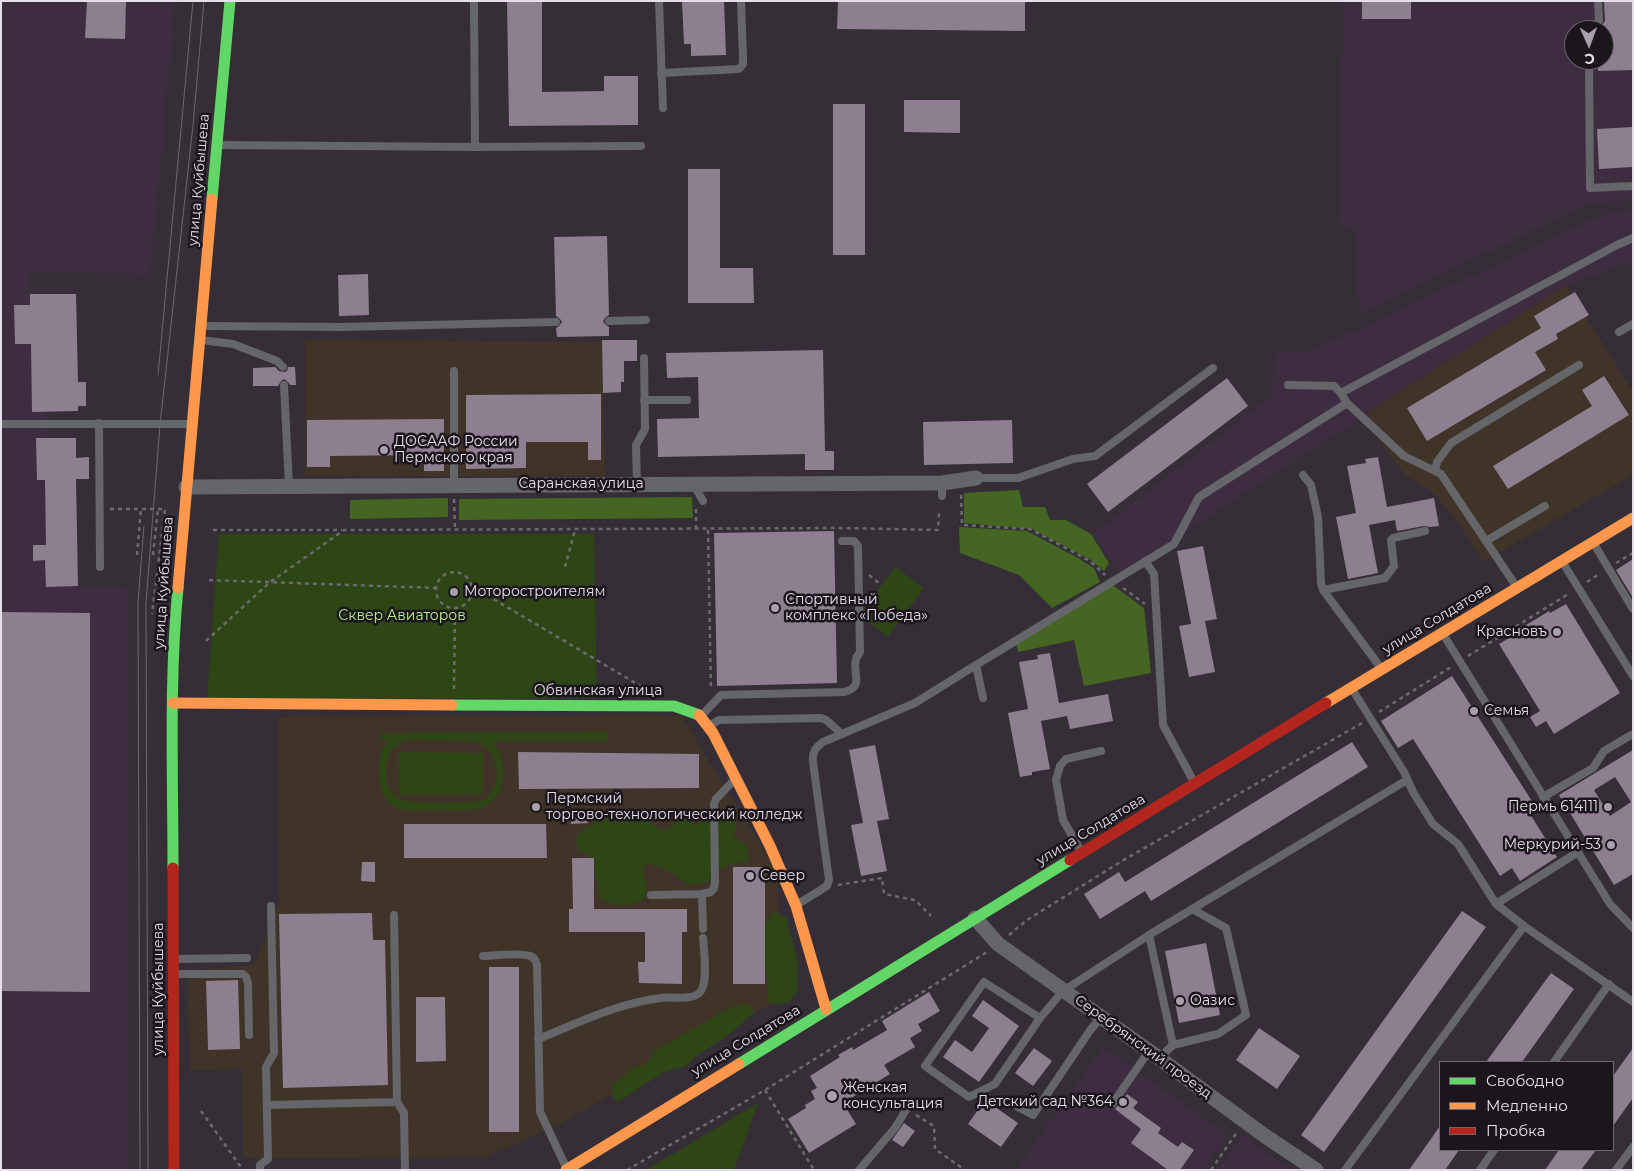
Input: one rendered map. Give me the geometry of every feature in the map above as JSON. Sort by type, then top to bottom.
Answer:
[{"type":"main road","name":"улица Куйбышева","points":[[174,1170],[173,703],[175,616],[230,1]]},
{"type":"main road","name":"улица Солдатова","points":[[567,1170],[975,918],[1633,518]]},
{"type":"main road","name":"Обвинская улица","points":[[173,703],[674,706],[701,716]]},
{"type":"main road","points":[[701,716],[709,726],[736,778],[770,846],[796,906],[826,1010]]},
{"type":"street","name":"Саранская улица","points":[[186,487],[637,484],[699,493],[942,490],[976,478]]},
{"type":"street","name":"Серебрянский проезд","points":[[975,918],[998,944],[1154,1054],[1265,1136],[1316,1170]]},
{"type":"lane","points":[[474,1],[475,147]]},
{"type":"lane","points":[[659,1],[662,108]]},
{"type":"lane","points":[[661,73],[739,69],[743,58],[741,1]]},
{"type":"lane","points":[[1598,1],[1599,20]]},
{"type":"lane","points":[[1589,70],[1590,188],[1633,186]]},
{"type":"lane","points":[[218,145],[641,146]]},
{"type":"lane","points":[[1341,393],[1633,238]]},
{"type":"lane","points":[[609,321],[646,320]]},
{"type":"lane","points":[[201,326],[342,327],[556,322]]},
{"type":"lane","points":[[1619,332],[1633,324]]},
{"type":"lane","points":[[200,340],[233,344],[277,361],[283,367]]},
{"type":"lane","points":[[637,484],[636,445],[645,428],[644,358]]},
{"type":"lane","points":[[1435,471],[1437,462],[1452,443],[1579,365]]},
{"type":"lane","points":[[976,478],[1018,478],[1073,459],[1095,456],[1213,368]]},
{"type":"lane","points":[[454,372],[454,484]]},
{"type":"lane","points":[[1288,385],[1334,386],[1347,403],[1404,456],[1441,474],[1518,588]]},
{"type":"lane","points":[[284,386],[289,486]]},
{"type":"lane","points":[[644,400],[687,400]]},
{"type":"lane","points":[[796,906],[827,886],[828,874],[812,753],[816,748],[823,742],[914,703],[1174,544],[1198,497],[1347,403]]},
{"type":"lane","points":[[99,423],[100,566]]},
{"type":"lane","points":[[1,424],[191,424]]},
{"type":"lane","points":[[1303,476],[1311,485],[1318,517],[1321,583],[1323,590],[1382,670]]},
{"type":"lane","points":[[1486,541],[1545,506]]},
{"type":"lane","points":[[1323,590],[1385,578],[1394,566],[1390,540],[1425,531]]},
{"type":"lane","points":[[701,716],[721,695],[844,692],[852,690],[856,686],[856,659],[860,652],[858,546],[854,541],[842,541]]},
{"type":"lane","points":[[1593,542],[1633,609]]},
{"type":"lane","points":[[1146,561],[1154,574],[1163,725],[1195,784]]},
{"type":"lane","points":[[1562,561],[1633,676]]},
{"type":"lane","points":[[1443,633],[1610,904],[1633,928]]},
{"type":"lane","points":[[976,665],[983,698]]},
{"type":"lane","points":[[1352,689],[1433,824],[1458,844],[1496,904],[1524,926],[1633,1002]]},
{"type":"lane","points":[[709,726],[719,720],[821,718],[842,734]]},
{"type":"lane","points":[[1543,797],[1593,768],[1604,751],[1633,734]]},
{"type":"lane","points":[[1082,853],[1063,820],[1056,780],[1060,766],[1066,759],[1101,751]]},
{"type":"lane","points":[[650,896],[702,894],[711,892],[714,888],[714,804],[716,799],[736,778]]},
{"type":"lane","points":[[1040,1018],[984,982],[925,1066],[969,1097],[995,1084],[1040,1018],[1063,991],[1149,935],[1408,780]]},
{"type":"lane","points":[[1496,904],[1578,852]]},
{"type":"lane","points":[[702,894],[703,929]]},
{"type":"lane","points":[[260,1170],[260,1165],[268,1159],[266,1067],[274,1053],[271,906]]},
{"type":"lane","points":[[1113,1103],[1154,1054],[1173,1045],[1218,1034],[1246,1014],[1226,928],[1192,910]]},
{"type":"lane","points":[[394,915],[398,1102],[404,1113],[405,1170]]},
{"type":"lane","points":[[1345,1170],[1524,926]]},
{"type":"lane","points":[[1149,935],[1173,1045]]},
{"type":"lane","points":[[538,1039],[618,1007],[661,998],[688,997],[698,994],[702,990],[704,983],[703,938]]},
{"type":"lane","points":[[483,956],[531,956],[537,965],[540,1112],[567,1170]]},
{"type":"lane","points":[[174,959],[247,958]]},
{"type":"lane","points":[[174,974],[243,974],[248,984],[249,1035]]},
{"type":"lane","points":[[1555,1061],[1608,984]]},
{"type":"lane","points":[[1018,1107],[1033,1115],[1091,1029],[1102,1017]]},
{"type":"lane","points":[[267,1105],[398,1102]]},
{"type":"lane","points":[[860,1169],[895,1128],[906,1110]]},
{"type":"lane","points":[[1616,1170],[1633,1147]]},
{"type":"lane","points":[[1480,1170],[1493,1151]]},
{"type":"path","points":[[454,484],[455,530]]},
{"type":"path","points":[[942,490],[960,492],[962,525],[1030,529],[1090,561],[1112,582],[1156,613]]},
{"type":"path","points":[[696,530],[696,496],[699,493]]},
{"type":"path","points":[[137,555],[141,508]]},
{"type":"path","points":[[101,509],[166,509],[152,614]]},
{"type":"path","points":[[153,554],[158,509]]},
{"type":"path","points":[[213,530],[708,530],[832,528],[938,530],[939,512]]},
{"type":"path","points":[[206,641],[269,583],[344,530]]},
{"type":"path","points":[[564,567],[576,530]]},
{"type":"path","points":[[708,530],[711,690],[716,700]]},
{"type":"path","points":[[627,1170],[765,1090],[998,944],[1026,920],[1122,861],[1370,718],[1633,553]]},
{"type":"path","points":[[473,587],[466,604],[455,608],[443,604],[436,594],[436,588],[441,577],[451,571],[457,571],[468,577],[473,587],[648,690]]},
{"type":"path","points":[[210,580],[436,588]]},
{"type":"path","points":[[473,587],[550,591]]},
{"type":"path","points":[[454,705],[455,608]]},
{"type":"path","points":[[827,886],[882,878],[884,894],[915,900],[931,916]]},
{"type":"path","points":[[765,1090],[814,1170]]},
{"type":"path","points":[[906,1110],[934,1126],[935,1149],[965,1170]]},
{"type":"path","points":[[201,1111],[243,1170]]},
{"type":"path","points":[[1211,1170],[1240,1129]]},
{"type":"shaded area","points":[[1,1],[175,1],[167,91],[162,102],[164,125],[150,274],[30,271],[30,294],[76,294],[78,381],[86,382],[86,406],[78,406],[78,411],[47,412],[47,438],[76,438],[76,458],[89,457],[89,479],[76,479],[78,586],[127,586],[128,1170],[1,1170]]},
{"type":"shaded area","points":[[1343,1],[1633,1],[1633,200],[1586,204],[1359,315],[1356,228],[1340,228]]},
{"type":"shaded area","points":[[1633,209],[1633,261],[1566,285],[1120,574],[1093,534],[1273,394],[1274,353],[1307,353],[1611,211]]},
{"type":"shaded area","points":[[1566,285],[1633,391],[1633,475],[1483,562],[1458,522],[1430,490],[1406,476],[1362,417]]},
{"type":"shaded area","points":[[305,340],[602,342],[605,476],[305,476]]},
{"type":"shaded area","points":[[681,715],[777,872],[783,997],[556,1126],[486,1157],[243,1158],[242,1069],[190,1070],[187,971],[254,965],[279,903],[278,717]]},
{"type":"shaded area","name":"Детский сад №364","points":[[1103,1047],[1228,1135],[1203,1170],[1016,1170]]},
{"type":"shaded area","points":[[1242,1135],[1291,1170],[1218,1170]]},
{"type":"green space","points":[[1019,490],[1023,507],[1045,507],[1050,520],[1066,520],[1091,534],[1109,563],[1104,571],[1091,560],[1032,529],[964,523],[964,493]]},
{"type":"green space","points":[[692,497],[693,518],[459,520],[459,499]]},
{"type":"green space","points":[[448,498],[448,517],[350,519],[350,500]]},
{"type":"green space","points":[[959,527],[1027,531],[1094,568],[1100,582],[1052,608],[1019,575],[960,553]]},
{"type":"green space","name":"Сквер Авиаторов","points":[[219,534],[594,534],[597,698],[207,699]]},
{"type":"green space","points":[[895,567],[924,588],[888,637],[859,615]]},
{"type":"green space","points":[[1110,583],[1144,608],[1151,673],[1084,686],[1074,640],[1018,652],[1015,639]]},
{"type":"green space","points":[[608,732],[608,741],[493,741],[498,749],[503,766],[500,789],[495,799],[488,805],[469,810],[414,811],[403,810],[393,806],[383,793],[378,771],[379,761],[383,749],[389,741],[380,740],[380,733]],"holes":[[[405,740],[474,741],[490,752],[496,763],[497,776],[495,785],[485,800],[462,803],[411,802],[402,800],[390,791],[387,782],[387,761],[393,749]]]},
{"type":"green space","points":[[398,752],[483,753],[483,794],[399,795]]},
{"type":"green space","points":[[630,809],[665,831],[676,822],[690,819],[695,826],[715,812],[729,809],[737,826],[733,836],[747,847],[749,861],[727,865],[707,882],[693,885],[682,881],[675,874],[648,863],[642,868],[647,888],[644,899],[623,905],[602,900],[591,859],[578,849],[576,836],[601,819]]},
{"type":"green space","points":[[775,912],[786,918],[798,962],[797,992],[788,1003],[774,1004],[768,1002],[768,986],[763,960],[765,924]]},
{"type":"green space","points":[[748,1004],[755,1012],[727,1036],[695,1057],[686,1066],[664,1072],[618,1102],[612,1095],[613,1085],[632,1069],[647,1064],[655,1051],[730,1008]]},
{"type":"green space","points":[[758,1103],[734,1170],[646,1170]]},
{"type":"building","points":[[87,1],[126,1],[125,39],[85,38]]},
{"type":"building","points":[[507,1],[542,1],[542,92],[604,91],[604,76],[638,76],[638,125],[509,126]]},
{"type":"building","points":[[682,1],[724,1],[726,55],[691,56],[691,44],[684,44]]},
{"type":"building","points":[[838,1],[1025,1],[1025,31],[837,29]]},
{"type":"building","points":[[1362,1],[1411,1],[1411,19],[1362,19]]},
{"type":"building","points":[[1604,1],[1633,1],[1633,70],[1598,71],[1614,70],[1614,20],[1605,20]]},
{"type":"building","points":[[904,100],[960,100],[960,133],[904,132]]},
{"type":"building","points":[[833,104],[865,104],[865,255],[833,255]]},
{"type":"building","points":[[1633,127],[1633,167],[1599,169],[1597,129]]},
{"type":"building","points":[[688,169],[720,169],[720,268],[753,268],[754,303],[688,303]]},
{"type":"building","points":[[607,236],[609,315],[603,321],[609,327],[609,336],[557,337],[556,328],[562,322],[556,316],[554,237]]},
{"type":"building","points":[[368,274],[369,315],[339,316],[338,275]]},
{"type":"building","points":[[1575,292],[1589,315],[1556,334],[1558,339],[1535,352],[1546,370],[1427,441],[1407,408],[1541,328],[1534,316]]},
{"type":"building","points":[[30,294],[76,294],[78,382],[86,382],[86,406],[78,406],[78,411],[32,412],[31,344],[15,344],[14,305],[30,305]]},
{"type":"building","points":[[602,340],[637,340],[637,361],[624,361],[624,382],[621,382],[621,392],[603,393]]},
{"type":"building","points":[[823,350],[825,451],[834,451],[834,470],[805,470],[805,454],[658,457],[657,419],[699,418],[698,377],[667,378],[666,353]]},
{"type":"building","points":[[275,367],[279,371],[284,372],[287,371],[288,367],[295,367],[296,385],[290,385],[284,379],[278,386],[253,386],[253,368]]},
{"type":"building","points":[[1604,376],[1629,415],[1508,489],[1493,466],[1592,406],[1582,390]]},
{"type":"building","points":[[1227,378],[1248,406],[1108,512],[1087,484]]},
{"type":"building","points":[[601,394],[601,460],[588,460],[588,442],[526,442],[526,468],[466,469],[466,395]]},
{"type":"building","points":[[444,419],[444,471],[424,471],[424,455],[330,456],[330,467],[307,467],[307,420]]},
{"type":"building","points":[[1012,420],[1013,463],[924,465],[923,422]]},
{"type":"building","points":[[36,438],[76,438],[76,458],[89,457],[89,479],[76,479],[78,586],[46,587],[45,560],[33,561],[33,545],[46,545],[45,480],[37,480]]},
{"type":"building","points":[[1378,457],[1387,507],[1434,498],[1439,526],[1424,526],[1397,531],[1395,520],[1369,525],[1378,573],[1348,579],[1336,517],[1356,513],[1347,466],[1366,463],[1365,459]]},
{"type":"building","name":"Спортивный комплекс «Победа»","points":[[834,531],[837,683],[717,686],[714,533]]},
{"type":"building","points":[[1203,546],[1217,619],[1205,621],[1215,672],[1189,677],[1179,626],[1191,624],[1177,551]]},
{"type":"building","points":[[1633,559],[1633,598],[1616,570]]},
{"type":"building","points":[[1566,604],[1620,693],[1554,734],[1546,721],[1536,727],[1530,717],[1540,711],[1499,644],[1549,611],[1550,613]]},
{"type":"building","points":[[1,612],[90,613],[90,992],[1,991]]},
{"type":"building","points":[[1050,653],[1059,703],[1108,694],[1113,721],[1070,729],[1067,716],[1041,721],[1050,769],[1032,772],[1032,775],[1020,777],[1008,713],[1028,709],[1019,662],[1038,659],[1037,655]]},
{"type":"building","points":[[1452,676],[1537,809],[1530,814],[1557,857],[1520,881],[1512,868],[1500,876],[1413,739],[1398,748],[1381,721]]},
{"type":"building","points":[[1352,742],[1368,767],[1151,901],[1145,891],[1100,919],[1084,894],[1119,872],[1125,882]]},
{"type":"building","points":[[875,745],[889,819],[877,821],[887,871],[861,876],[851,825],[863,823],[849,750]]},
{"type":"building","name":"Меркурий-53","points":[[1633,750],[1633,874],[1614,885],[1559,795]],"holes":[[[1615,777],[1631,802],[1610,816],[1594,790]]]},
{"type":"building","points":[[518,752],[699,754],[699,788],[519,789]]},
{"type":"building","points":[[571,811],[588,811],[588,823],[571,824]]},
{"type":"building","points":[[404,824],[546,824],[547,858],[404,858]]},
{"type":"building","points":[[572,858],[594,858],[594,909],[687,909],[687,932],[682,932],[682,984],[639,983],[638,962],[645,962],[645,932],[569,932],[569,909],[573,909]]},
{"type":"building","points":[[362,862],[375,862],[375,882],[361,881]]},
{"type":"building","points":[[733,867],[765,867],[765,984],[733,984]]},
{"type":"building","points":[[1462,911],[1486,927],[1324,1152],[1301,1135]]},
{"type":"building","points":[[372,913],[373,940],[385,940],[388,1085],[283,1088],[279,914]]},
{"type":"building","points":[[1206,943],[1220,1015],[1179,1023],[1165,951]]},
{"type":"building","points":[[489,967],[519,967],[519,1132],[489,1132]]},
{"type":"building","points":[[1551,973],[1574,989],[1523,1061],[1487,1061]]},
{"type":"building","points":[[238,980],[240,1049],[208,1050],[206,981]]},
{"type":"building","points":[[929,992],[940,1011],[918,1024],[922,1031],[910,1038],[915,1047],[884,1065],[890,1074],[843,1103],[856,1124],[809,1153],[788,1119],[806,1108],[805,1105],[815,1099],[811,1091],[817,1088],[810,1076],[840,1057],[838,1055],[852,1047],[853,1050],[887,1030],[882,1021]]},
{"type":"building","points":[[416,997],[445,997],[446,1061],[416,1062]]},
{"type":"building","points":[[983,1000],[1019,1026],[979,1082],[943,1057],[955,1040],[972,1052],[989,1028],[972,1016]]},
{"type":"building","points":[[1259,1028],[1300,1056],[1277,1089],[1236,1060]]},
{"type":"building","points":[[1034,1048],[1052,1061],[1033,1086],[1015,1073]]},
{"type":"building","points":[[1633,1048],[1633,1098],[1614,1125],[1614,1075]]},
{"type":"building","points":[[1127,1094],[1138,1102],[1133,1108],[1161,1128],[1158,1133],[1178,1147],[1182,1142],[1194,1150],[1180,1170],[1168,1170],[1131,1143],[1141,1129],[1115,1109]]},
{"type":"building","points":[[985,1100],[1018,1123],[1001,1147],[968,1124]]},
{"type":"building","points":[[904,1123],[915,1131],[903,1147],[892,1140]]},
{"type":"building","points":[[1439,1127],[1439,1151],[1458,1151],[1445,1170],[1409,1170]]},
{"type":"building","points":[[1558,1151],[1595,1151],[1581,1170],[1545,1170]]},
{"type":"tram line","points":[[158,375],[193,1]]},
{"type":"tram line","points":[[148,1170],[146,603],[160,425],[193,125],[204,1]]},
{"type":"tram line","points":[[140,1170],[138,603],[144,526]]},
{"type":"traffic: fast","points":[[212,199],[230,1]]},
{"type":"traffic: fast","points":[[173,868],[172,693],[178,588]]},
{"type":"traffic: fast","points":[[452,705],[674,706],[699,715]]},
{"type":"traffic: fast","points":[[739,1064],[1070,860]]},
{"type":"traffic: slow","points":[[178,588],[212,199]]},
{"type":"traffic: slow","points":[[1326,703],[1633,518]]},
{"type":"traffic: slow","points":[[173,703],[452,705]]},
{"type":"traffic: slow","points":[[699,715],[713,733],[770,846],[796,906],[826,1009]]},
{"type":"traffic: slow","points":[[566,1170],[739,1064]]},
{"type":"traffic: jam","points":[[1070,860],[1326,703]]},
{"type":"traffic: jam","points":[[173,868],[174,1170]]},
{"type":"place","name":"ДОСААФ России Пермского края","points":[[384,450]]},
{"type":"place","name":"Моторостроителям","points":[[454,592]]},
{"type":"place","name":"Спортивный комплекс «Победа»","points":[[775,608]]},
{"type":"place","name":"Красновъ","points":[[1557,632]]},
{"type":"place","name":"Семья","points":[[1474,711]]},
{"type":"place","name":"Пермский торгово-технологический колледж","points":[[536,807]]},
{"type":"place","name":"Пермь 614111","points":[[1608,807]]},
{"type":"place","name":"Меркурий-53","points":[[1611,845]]},
{"type":"place","name":"Север","points":[[750,876]]},
{"type":"place","name":"Оазис","points":[[1180,1001]]},
{"type":"place","name":"Женская консультация","points":[[832,1096]]},
{"type":"place","name":"Детский сад №364","points":[[1123,1102]]}]
